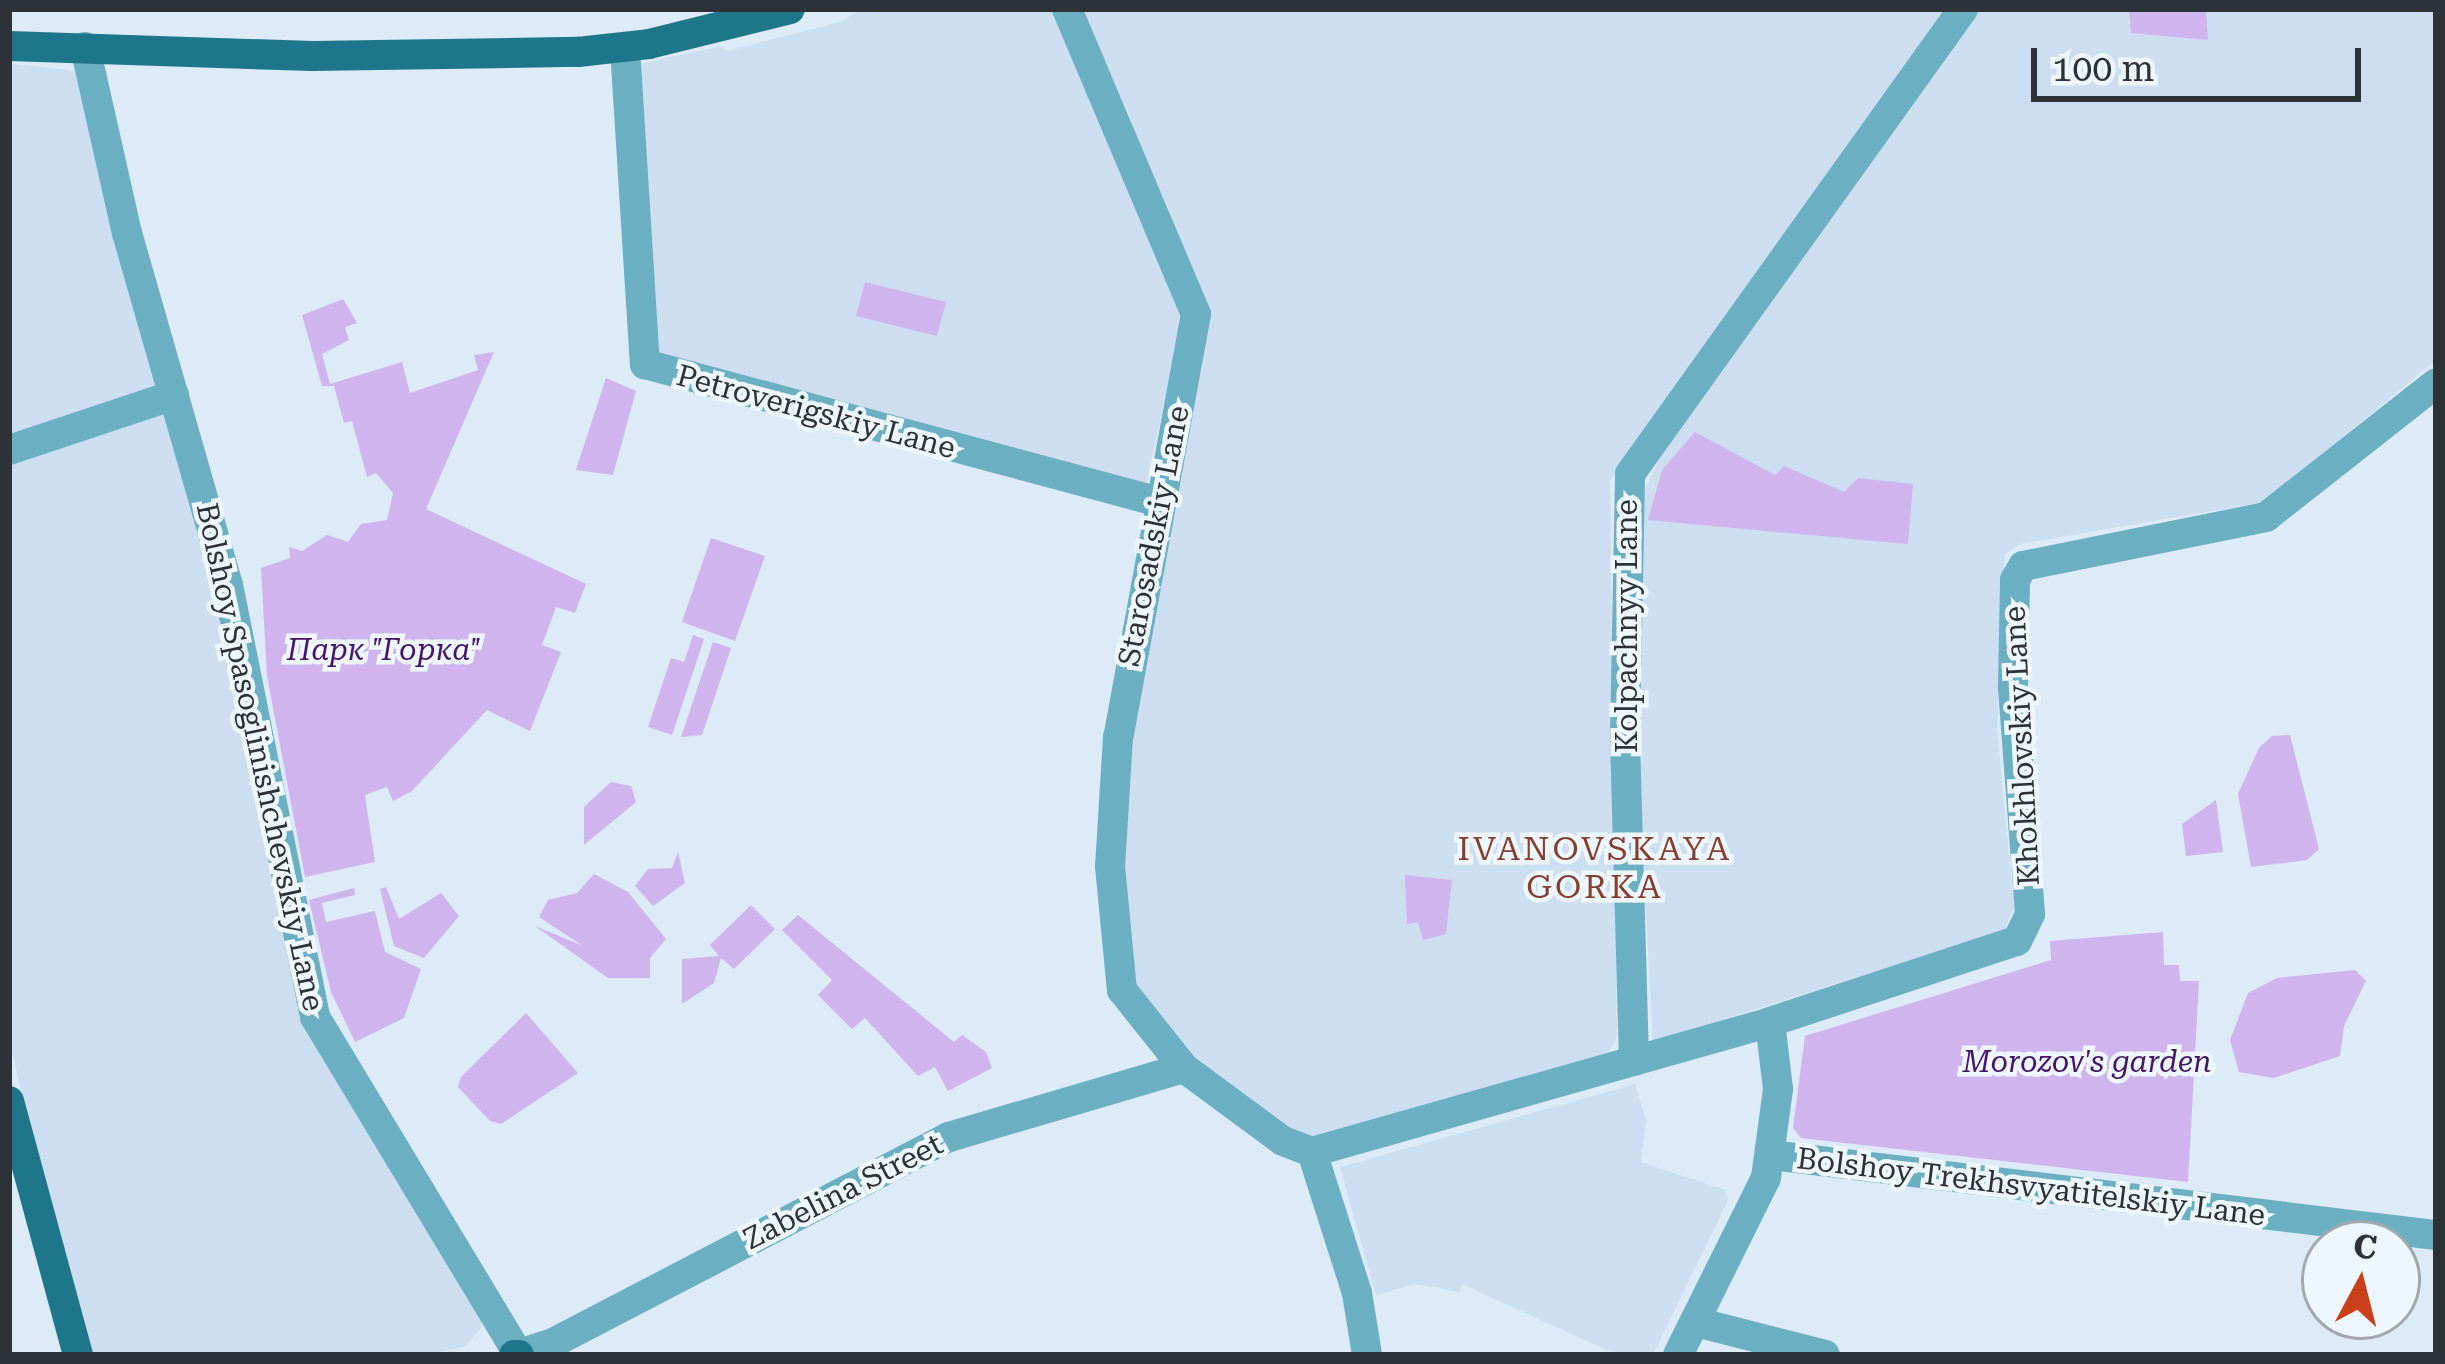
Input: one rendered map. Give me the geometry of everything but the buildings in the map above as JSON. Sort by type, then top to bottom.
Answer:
[{"type":"main road","points":[[9,46],[332,56],[625,47],[790,9]]},
{"type":"main road","points":[[9,1102],[78,1355]]},
{"type":"street","name":"Starosadskiy Lane","points":[[1067,9],[1195,304],[1120,722],[1111,866],[1122,990],[1184,1068],[1283,1141],[1312,1152]]},
{"type":"street","name":"Kolpachnyy Lane","points":[[1634,1061],[1625,737],[1630,475],[1963,9]]},
{"type":"street","name":"Bolshoy Spasoglinishchevskiy Lane","points":[[85,47],[228,585],[315,1017],[517,1355]]},
{"type":"street","name":"Petroverigskiy Lane","points":[[625,47],[641,346],[650,368],[1156,501]]},
{"type":"street","name":"Khokhlovskiy Lane","points":[[1312,1152],[1770,1022],[2002,948],[2026,931],[2013,686],[2015,580],[2023,566],[2266,517],[2436,383]]},
{"type":"street","points":[[9,451],[174,395]]},
{"type":"street","points":[[1678,1355],[1764,1186],[1778,1089],[1770,1022]]},
{"type":"street","name":"Zabelina Street","points":[[517,1355],[553,1343],[937,1142],[1184,1068]]},
{"type":"street","points":[[1312,1152],[1357,1293],[1367,1355]]},
{"type":"street","name":"Bolshoy Trekhsvyatitelskiy Lane","points":[[1770,1154],[2436,1235]]},
{"type":"street","points":[[1696,1322],[1825,1355]]},
{"type":"shaded area","points":[[860,9],[1053,9],[1183,317],[1146,484],[655,353],[639,64],[720,46],[728,51],[843,21]]},
{"type":"shaded area","points":[[1082,9],[1945,9],[1610,481],[1617,1037],[1607,1055],[1307,1139],[1185,1051],[1136,989],[1121,868],[1126,751],[1171,488],[1203,366],[1168,206],[1130,135],[1133,124]]},
{"type":"shaded area","points":[[1977,9],[2436,9],[2436,360],[2264,502],[2020,544],[2005,554],[1997,728],[2014,908],[2004,930],[1653,1042],[1639,783],[1641,498],[1660,458]]},
{"type":"shaded area","points":[[9,63],[75,71],[159,387],[9,440]]},
{"type":"shaded area","points":[[164,407],[211,562],[293,976],[483,1325],[466,1346],[431,1355],[82,1355],[9,1038],[9,460]]},
{"type":"shaded area","points":[[1635,1084],[1646,1120],[1641,1162],[1726,1190],[1728,1200],[1653,1355],[1618,1355],[1462,1284],[1460,1292],[1415,1284],[1376,1295],[1340,1167]]},
{"type":"green space","points":[[2129,9],[2206,9],[2208,40],[2131,33]]},
{"type":"green space","points":[[865,282],[946,302],[937,336],[856,316]]},
{"type":"green space","name":"Парк \"Горка\"","points":[[343,299],[357,323],[345,327],[349,340],[322,354],[330,384],[402,362],[410,393],[478,370],[474,355],[494,352],[426,509],[586,584],[575,613],[556,607],[542,645],[561,652],[530,731],[487,710],[412,791],[393,801],[387,787],[365,795],[375,862],[305,877],[267,676],[261,568],[290,558],[289,547],[302,551],[327,535],[348,542],[361,524],[387,520],[393,493],[376,473],[367,477],[352,421],[344,423],[334,386],[322,386],[302,315]]},
{"type":"green space","points":[[606,378],[636,391],[613,475],[576,470]]},
{"type":"green space","points":[[1695,432],[1775,475],[1784,466],[1844,492],[1858,478],[1913,484],[1908,544],[1648,520],[1662,470]]},
{"type":"green space","points":[[711,538],[765,556],[735,641],[682,622]]},
{"type":"green space","points":[[693,635],[704,639],[672,735],[648,727],[671,658],[684,662]]},
{"type":"green space","points":[[713,642],[731,648],[702,735],[681,737]]},
{"type":"green space","points":[[2290,735],[2319,849],[2307,860],[2251,867],[2238,794],[2259,748],[2272,736]]},
{"type":"green space","points":[[611,782],[631,786],[636,802],[584,845],[584,807]]},
{"type":"green space","points":[[2216,800],[2223,852],[2186,856],[2182,824]]},
{"type":"green space","points":[[678,852],[685,883],[653,906],[635,886],[648,869],[672,868]]},
{"type":"green space","points":[[594,874],[628,892],[666,939],[650,958],[650,978],[608,978],[535,926],[583,946],[539,917],[548,900],[577,893]]},
{"type":"green space","points":[[1405,875],[1452,880],[1446,934],[1423,940],[1418,922],[1407,924]]},
{"type":"green space","points":[[386,887],[399,919],[441,893],[459,916],[424,958],[394,946],[380,889]]},
{"type":"green space","points":[[354,888],[355,895],[322,903],[326,922],[375,911],[385,952],[421,969],[404,1018],[355,1042],[331,992],[309,900]]},
{"type":"green space","points":[[751,905],[775,929],[734,969],[721,958],[714,983],[682,1004],[682,959],[719,956],[710,945]]},
{"type":"green space","points":[[798,915],[954,1042],[962,1035],[986,1052],[992,1068],[948,1091],[935,1067],[918,1076],[865,1018],[852,1029],[818,995],[832,980],[782,930]]},
{"type":"green space","name":"Morozov's garden","points":[[2163,932],[2164,965],[2179,965],[2180,981],[2199,981],[2188,1182],[1801,1138],[1793,1128],[1805,1036],[2051,960],[2050,941]]},
{"type":"green space","points":[[2355,970],[2366,981],[2344,1026],[2340,1056],[2274,1078],[2239,1072],[2230,1040],[2248,993],[2277,978]]},
{"type":"green space","points":[[526,1013],[578,1073],[501,1124],[490,1121],[458,1087],[461,1077]]},
{"type":"district","name":"IVANOVSKAYA GORKA","points":[[1595,868]]}]
